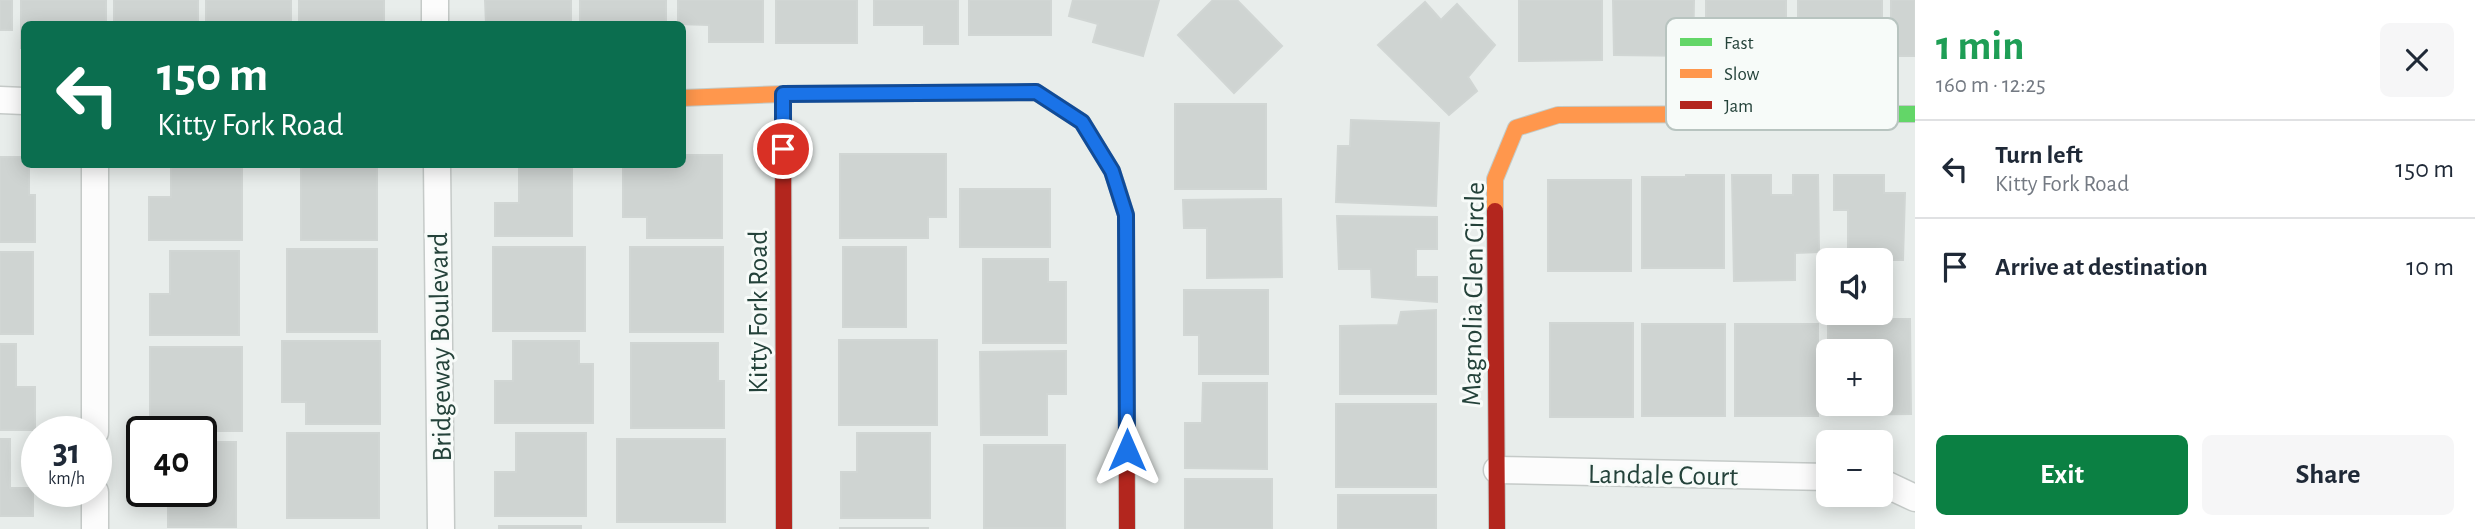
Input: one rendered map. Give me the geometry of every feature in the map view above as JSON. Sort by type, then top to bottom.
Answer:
[{"type":"street","points":[[435,0],[435,21]]},
{"type":"street","points":[[686,98],[783,94],[1036,92],[1082,122],[1112,171],[1126,215],[1127,529]]},
{"type":"street","name":"Kitty Fork Road","points":[[783,94],[784,529]]},
{"type":"street","points":[[0,100],[21,101]]},
{"type":"street","name":"Magnolia Glen Circle","points":[[1497,529],[1495,179],[1516,128],[1558,115],[1666,115]]},
{"type":"street","points":[[95,168],[95,416]]},
{"type":"street","name":"Bridgeway Boulevard","points":[[437,168],[441,529]]},
{"type":"street","name":"Landale Court","points":[[1497,470],[1816,477]]},
{"type":"street","points":[[1893,488],[1915,498]]},
{"type":"street","points":[[95,507],[95,529]]},
{"type":"building","points":[[0,0],[12,0],[12,30],[0,30]]},
{"type":"building","points":[[21,0],[106,0],[106,21],[21,21]]},
{"type":"building","points":[[114,0],[198,0],[198,21],[114,21]]},
{"type":"building","points":[[206,0],[291,0],[291,21],[206,21]]},
{"type":"building","points":[[299,0],[384,0],[384,21],[299,21]]},
{"type":"building","points":[[485,0],[571,0],[571,21],[486,21]]},
{"type":"building","points":[[580,0],[666,0],[666,21],[580,21]]},
{"type":"building","points":[[678,0],[763,0],[763,42],[709,42],[709,25],[686,24],[686,21],[678,21]]},
{"type":"building","points":[[776,0],[857,0],[857,43],[776,43]]},
{"type":"building","points":[[874,0],[958,0],[958,44],[924,44],[924,25],[874,25]]},
{"type":"building","points":[[969,0],[1051,0],[1051,35],[969,35]]},
{"type":"building","points":[[1073,0],[1159,0],[1143,56],[1093,42],[1098,24],[1069,16]]},
{"type":"building","points":[[1213,0],[1237,0],[1282,46],[1234,93],[1178,35]]},
{"type":"building","points":[[1519,0],[1602,0],[1602,60],[1519,61]]},
{"type":"building","points":[[1613,0],[1694,0],[1694,18],[1666,18],[1666,56],[1614,55]]},
{"type":"building","points":[[1706,0],[1786,0],[1786,18],[1706,18]]},
{"type":"building","points":[[1798,0],[1882,0],[1882,18],[1798,18]]},
{"type":"building","points":[[1891,0],[1915,0],[1915,56],[1898,56],[1898,18],[1891,18]]},
{"type":"building","points":[[1425,2],[1441,20],[1457,4],[1495,45],[1468,77],[1477,91],[1449,115],[1378,45]]},
{"type":"building","points":[[1175,104],[1266,104],[1266,189],[1175,189]]},
{"type":"building","points":[[1351,120],[1439,123],[1436,206],[1336,202],[1338,146],[1350,146]]},
{"type":"building","points":[[840,154],[946,154],[946,217],[928,217],[928,238],[840,238]]},
{"type":"building","points":[[686,155],[722,155],[722,238],[647,238],[647,217],[623,217],[623,168],[686,168]]},
{"type":"building","points":[[0,157],[21,157],[21,168],[29,168],[29,195],[35,195],[35,242],[0,242]]},
{"type":"building","points":[[171,168],[242,168],[242,240],[149,240],[149,197],[171,197]]},
{"type":"building","points":[[301,168],[377,168],[377,240],[301,240]]},
{"type":"building","points":[[519,168],[572,168],[572,236],[495,236],[495,203],[519,203]]},
{"type":"building","points":[[1724,175],[1724,268],[1642,268],[1642,177]]},
{"type":"building","points":[[1732,175],[1771,175],[1771,195],[1793,195],[1793,175],[1818,175],[1819,248],[1816,248],[1816,252],[1795,253],[1795,280],[1734,281]]},
{"type":"building","points":[[1834,175],[1884,175],[1884,193],[1905,193],[1903,260],[1893,260],[1893,248],[1848,248],[1848,210],[1834,210]]},
{"type":"building","points":[[1548,180],[1631,180],[1631,271],[1548,271]]},
{"type":"building","points":[[960,189],[1050,189],[1050,247],[960,247]]},
{"type":"building","points":[[1281,199],[1282,277],[1207,278],[1207,228],[1184,228],[1183,200]]},
{"type":"building","points":[[1337,216],[1437,217],[1437,249],[1416,249],[1416,277],[1437,277],[1437,302],[1372,297],[1371,269],[1339,269]]},
{"type":"building","points":[[493,247],[585,247],[585,331],[493,331]]},
{"type":"building","points":[[630,247],[723,247],[723,332],[630,332]]},
{"type":"building","points":[[843,247],[906,247],[906,327],[843,327]]},
{"type":"building","points":[[287,249],[377,249],[377,332],[287,332]]},
{"type":"building","points":[[170,251],[239,251],[239,335],[150,335],[150,294],[170,294]]},
{"type":"building","points":[[0,252],[33,252],[33,334],[0,334]]},
{"type":"building","points":[[983,259],[1048,259],[1048,282],[1066,282],[1066,343],[983,343]]},
{"type":"building","points":[[1184,290],[1268,290],[1268,374],[1199,374],[1199,335],[1184,335]]},
{"type":"building","points":[[1436,310],[1436,394],[1340,394],[1340,326],[1398,325],[1401,312]]},
{"type":"building","points":[[1893,319],[1910,319],[1911,414],[1893,414],[1893,339],[1828,339],[1828,325],[1893,325]]},
{"type":"building","points":[[1550,323],[1633,323],[1633,417],[1550,417]]},
{"type":"building","points":[[1642,324],[1725,324],[1725,416],[1642,416]]},
{"type":"building","points":[[1735,324],[1818,325],[1816,416],[1735,416]]},
{"type":"building","points":[[839,340],[937,340],[937,425],[839,425]]},
{"type":"building","points":[[282,341],[380,341],[380,424],[306,424],[306,402],[282,402]]},
{"type":"building","points":[[513,341],[579,341],[579,364],[593,364],[593,423],[495,423],[495,381],[513,381]]},
{"type":"building","points":[[631,343],[718,343],[718,381],[724,381],[724,428],[631,428]]},
{"type":"building","points":[[0,344],[16,344],[16,387],[35,387],[35,416],[21,416],[21,430],[0,430]]},
{"type":"building","points":[[150,347],[242,347],[242,431],[217,431],[217,416],[150,416]]},
{"type":"building","points":[[1066,351],[1066,394],[1047,394],[1047,435],[981,435],[980,352]]},
{"type":"building","points":[[1203,383],[1267,383],[1267,469],[1185,468],[1185,423],[1202,423]]},
{"type":"building","points":[[1336,404],[1436,404],[1436,487],[1336,487]]},
{"type":"building","points":[[287,433],[379,433],[379,518],[287,518]]},
{"type":"building","points":[[516,433],[586,433],[586,516],[495,516],[495,472],[516,472]]},
{"type":"building","points":[[857,433],[930,433],[930,518],[841,518],[841,472],[857,472]]},
{"type":"building","points":[[0,439],[10,439],[10,488],[21,488],[21,507],[33,507],[33,516],[0,516]]},
{"type":"building","points":[[617,439],[725,439],[725,522],[617,522]]},
{"type":"building","points":[[217,442],[236,442],[236,527],[168,527],[168,507],[217,507]]},
{"type":"building","points":[[984,445],[1065,445],[1065,528],[984,528]]},
{"type":"building","points":[[1185,479],[1272,479],[1272,529],[1185,529]]},
{"type":"building","points":[[1338,495],[1436,495],[1436,529],[1338,529]]},
{"type":"building","points":[[499,526],[581,526],[581,529],[499,529]]},
{"type":"building","points":[[928,528],[928,529],[840,529]]},
{"type":"traffic: fast","points":[[1898,114],[1915,114]]},
{"type":"traffic: slow","points":[[686,98],[783,94],[1036,92],[1082,122],[1112,171],[1117,186]]},
{"type":"traffic: slow","points":[[1495,211],[1495,179],[1516,128],[1558,115],[1666,114]]},
{"type":"traffic: jam","points":[[783,94],[784,529]]},
{"type":"traffic: jam","points":[[1117,186],[1126,215],[1127,529]]},
{"type":"traffic: jam","points":[[1495,211],[1497,529]]},
{"type":"route","points":[[783,149],[783,94],[1036,92],[1082,122],[1112,171],[1126,215],[1127,450]]}]
